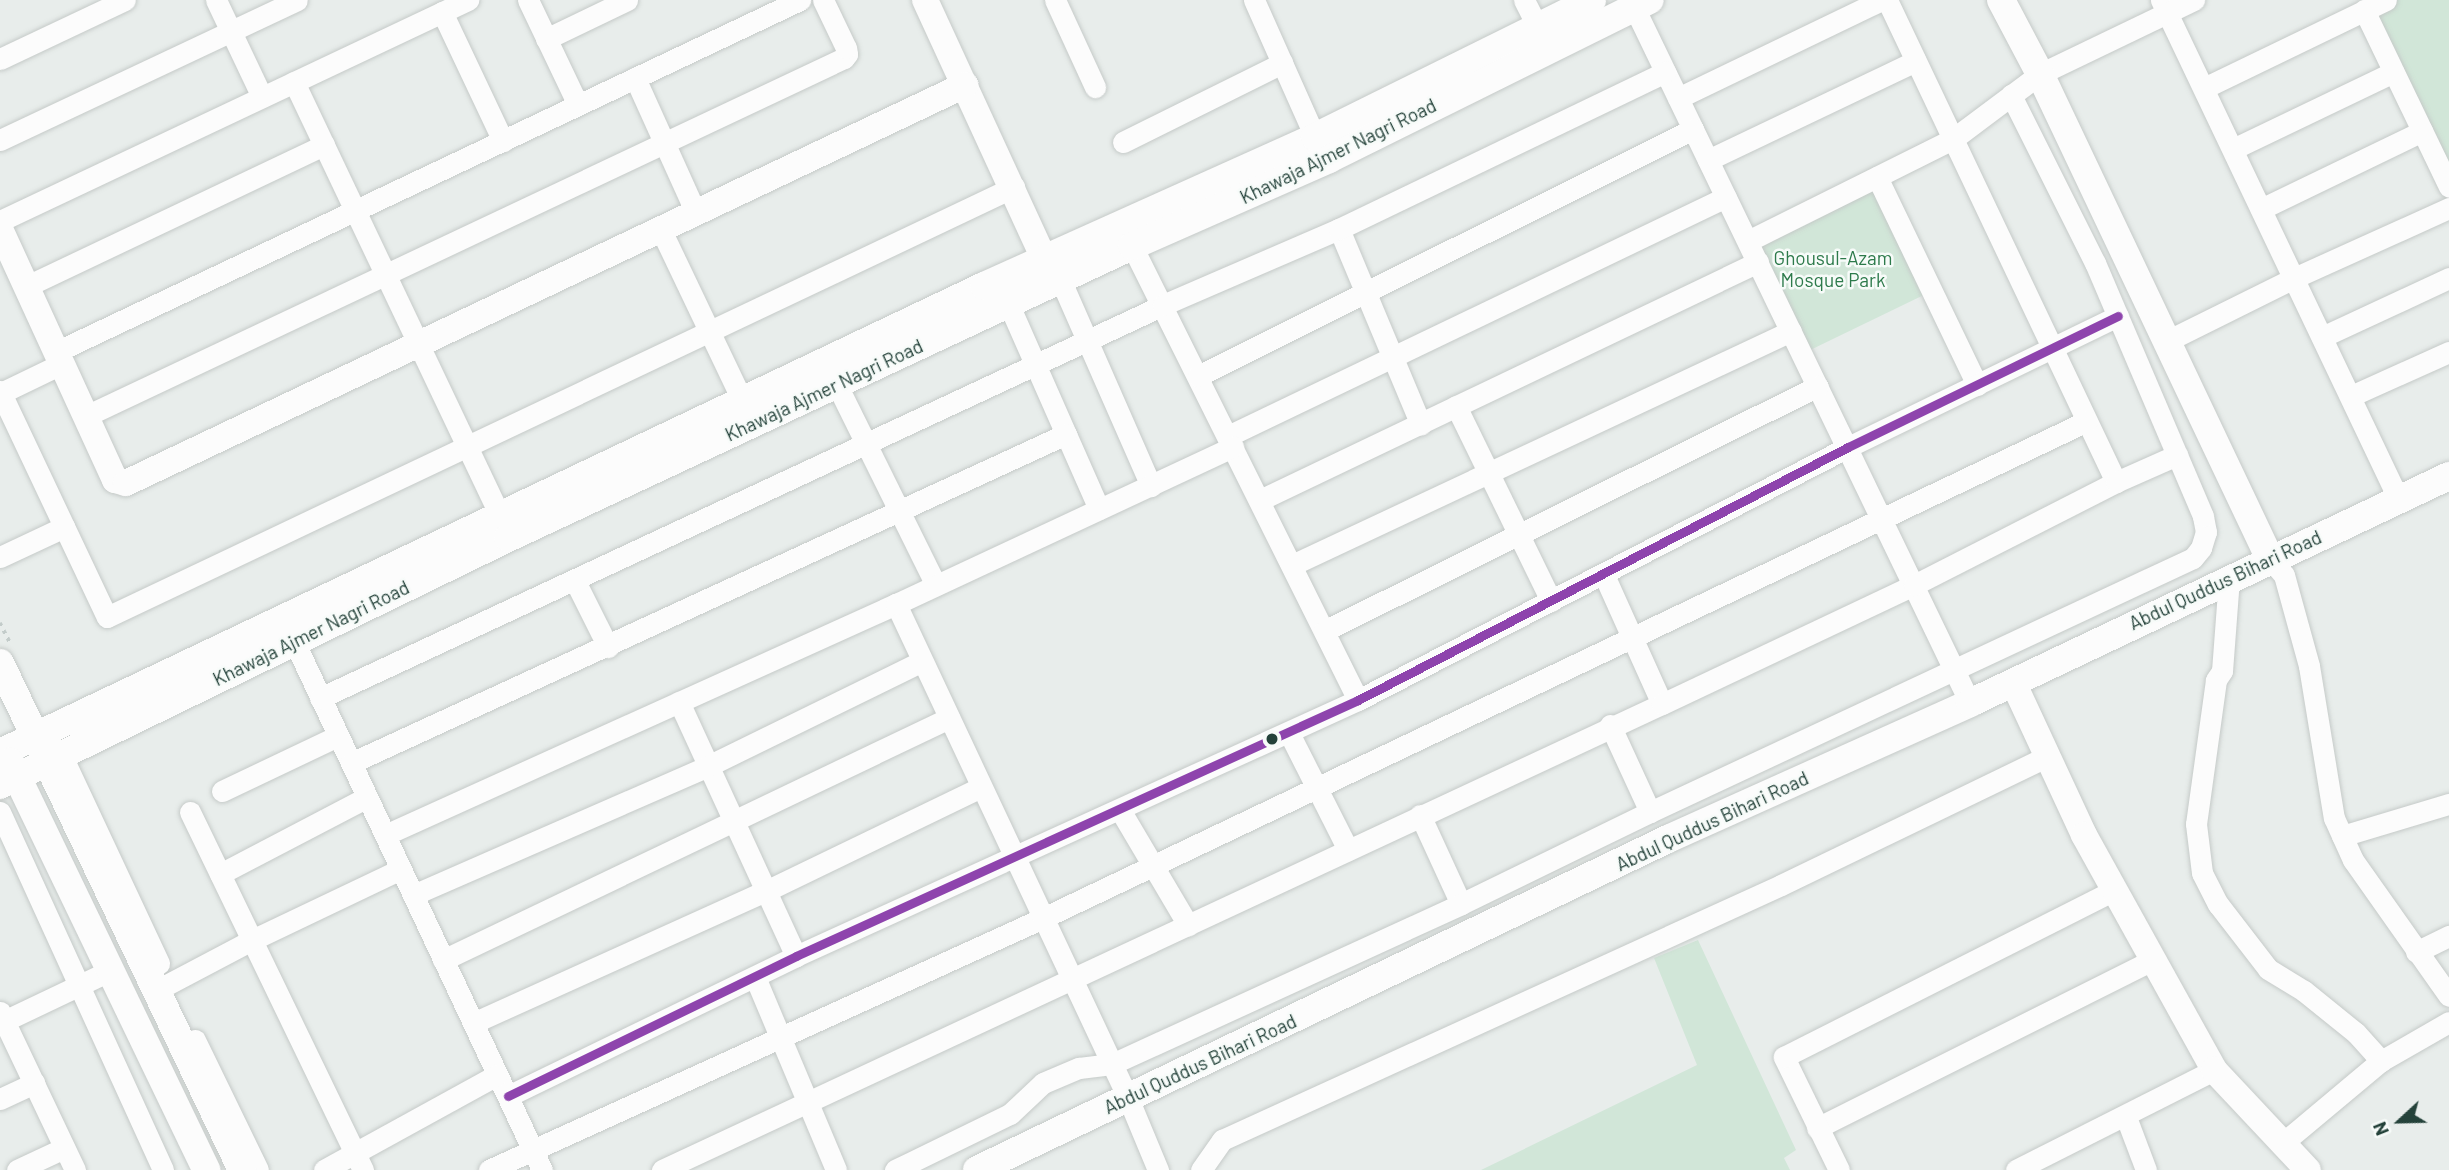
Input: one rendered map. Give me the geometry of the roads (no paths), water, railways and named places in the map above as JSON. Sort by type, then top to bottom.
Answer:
[{"type":"main road","name":"Khawaja Ajmer Nagri Road","points":[[9,781],[294,641],[837,385],[892,344],[1179,212],[1315,137],[1592,0]]},
{"type":"main road","points":[[2001,0],[2040,74],[2270,559]]},
{"type":"main road","name":"Khawaja Ajmer Nagri Road","points":[[2,749],[37,736],[742,400],[892,344],[1009,306],[1053,271],[1132,246],[1179,212],[1329,159],[1642,4]]},
{"type":"main road","name":"Abdul Quddus Bihari Road","points":[[977,1170],[1670,838],[1970,702],[2449,476]]},
{"type":"main road","points":[[0,663],[37,736],[56,759],[163,987],[242,1170]]},
{"type":"main road","points":[[2,749],[9,781],[109,971],[206,1170]]},
{"type":"street","points":[[0,59],[125,0]]},
{"type":"street","points":[[216,0],[262,97]]},
{"type":"street","points":[[0,140],[297,0]]},
{"type":"street","points":[[0,221],[468,0]]},
{"type":"street","points":[[528,0],[578,106]]},
{"type":"street","points":[[546,39],[628,0]]},
{"type":"street","points":[[800,0],[355,211],[61,357],[0,392],[107,617],[1014,187]]},
{"type":"street","points":[[88,415],[844,58],[847,54],[846,48],[823,0]]},
{"type":"street","points":[[925,0],[1087,341],[1151,486]]},
{"type":"street","points":[[1055,0],[1095,87]]},
{"type":"street","points":[[1254,0],[1315,137]]},
{"type":"street","points":[[1524,0],[1537,26]]},
{"type":"street","points":[[1678,99],[1881,0]]},
{"type":"street","points":[[1887,0],[2116,482]]},
{"type":"street","points":[[1748,241],[1953,139],[2040,74],[2164,6],[2194,0]]},
{"type":"street","points":[[2204,88],[2386,0]]},
{"type":"street","points":[[1642,4],[1665,72],[1970,702]]},
{"type":"street","points":[[2164,6],[2398,498]]},
{"type":"street","points":[[2364,10],[2449,187]]},
{"type":"street","points":[[442,12],[503,141]]},
{"type":"street","points":[[1708,160],[1916,61]]},
{"type":"street","points":[[1123,142],[1282,63]]},
{"type":"street","points":[[320,698],[1163,305],[1339,229],[1665,72]]},
{"type":"street","points":[[2233,149],[2394,72]]},
{"type":"street","points":[[635,78],[696,213]]},
{"type":"street","points":[[295,82],[499,514]]},
{"type":"street","points":[[0,229],[116,480],[127,484],[965,85]]},
{"type":"street","points":[[895,1170],[1010,1114],[1043,1083],[1079,1068],[1112,1064],[1461,904],[1650,812],[2193,558],[2201,548],[2206,532],[2177,455],[2095,263],[2011,95]]},
{"type":"street","points":[[1198,376],[1693,129]]},
{"type":"street","points":[[2261,209],[2422,131]]},
{"type":"street","points":[[27,286],[324,145]]},
{"type":"street","points":[[1877,177],[1977,385]]},
{"type":"street","points":[[384,835],[1151,486],[1393,358],[1726,197]]},
{"type":"street","points":[[2167,341],[2294,278],[2449,208]]},
{"type":"street","points":[[1339,229],[1421,425]]},
{"type":"street","points":[[661,230],[742,400]]},
{"type":"street","points":[[1132,246],[1358,700]]},
{"type":"street","points":[[1260,500],[1758,262]]},
{"type":"street","points":[[2322,337],[2449,278]]},
{"type":"street","points":[[1009,306],[1100,509]]},
{"type":"street","points":[[508,1096],[796,956],[1015,859],[1358,700],[1848,447],[2118,316]]},
{"type":"street","points":[[1292,565],[1791,331]]},
{"type":"street","points":[[2351,396],[2449,352]]},
{"type":"street","points":[[837,385],[936,585]]},
{"type":"street","points":[[1324,631],[1818,386]]},
{"type":"street","points":[[1456,406],[1551,601]]},
{"type":"street","points":[[489,1170],[1043,918],[2087,421]]},
{"type":"street","points":[[351,763],[1066,434]]},
{"type":"street","points":[[662,1170],[1610,725],[1662,704],[1914,585],[2116,482],[2177,455]]},
{"type":"street","points":[[0,556],[65,527]]},
{"type":"street","points":[[2270,559],[2284,575],[2309,666],[2334,818],[2353,860],[2449,996]]},
{"type":"street","points":[[1604,575],[1662,704]]},
{"type":"street","points":[[2229,578],[2222,671],[2216,680],[2196,824],[2202,873],[2218,904],[2268,969],[2304,991],[2356,1033],[2381,1061]]},
{"type":"street","points":[[575,581],[608,647]]},
{"type":"street","points":[[896,604],[979,788],[1128,1098],[1158,1170]]},
{"type":"street","points":[[294,641],[542,1170]]},
{"type":"street","points":[[413,895],[708,765],[922,661]]},
{"type":"street","points":[[2013,682],[2084,835],[2214,1070],[2308,1170]]},
{"type":"street","points":[[679,702],[796,956]]},
{"type":"street","points":[[443,960],[949,718]]},
{"type":"street","points":[[1610,725],[1650,812]]},
{"type":"street","points":[[1289,733],[1348,850]]},
{"type":"street","points":[[222,790],[338,736]]},
{"type":"street","points":[[1201,1170],[1222,1140],[1781,885],[2048,756]]},
{"type":"street","points":[[473,1023],[765,891],[979,788]]},
{"type":"street","points":[[220,874],[367,797]]},
{"type":"street","points":[[2342,836],[2449,804]]},
{"type":"street","points":[[1121,810],[1188,925]]},
{"type":"street","points":[[0,812],[9,856],[79,984],[163,1170]]},
{"type":"street","points":[[190,812],[250,941],[359,1161]]},
{"type":"street","points":[[1420,815],[1461,904]]},
{"type":"street","points":[[258,1170],[163,987],[250,941],[401,869]]},
{"type":"street","points":[[1839,1170],[1784,1057],[2115,890]]},
{"type":"street","points":[[2416,952],[2449,936]]},
{"type":"street","points":[[1817,1128],[2153,960]]},
{"type":"street","points":[[75,1170],[1,1019],[109,971]]},
{"type":"street","points":[[755,977],[836,1170]]},
{"type":"street","points":[[2284,1142],[2381,1061],[2449,1022]]},
{"type":"street","points":[[2015,1170],[2051,1162],[2126,1117],[2214,1070]]},
{"type":"street","points":[[324,1170],[359,1161],[498,1075]]},
{"type":"street","points":[[0,1099],[34,1083]]},
{"type":"street","points":[[2126,1117],[2146,1170]]},
{"type":"street","points":[[17,1170],[64,1148]]},
{"type":"park label","name":"Ghousul-Azam Mosque Park","points":[[1833,269]]}]
